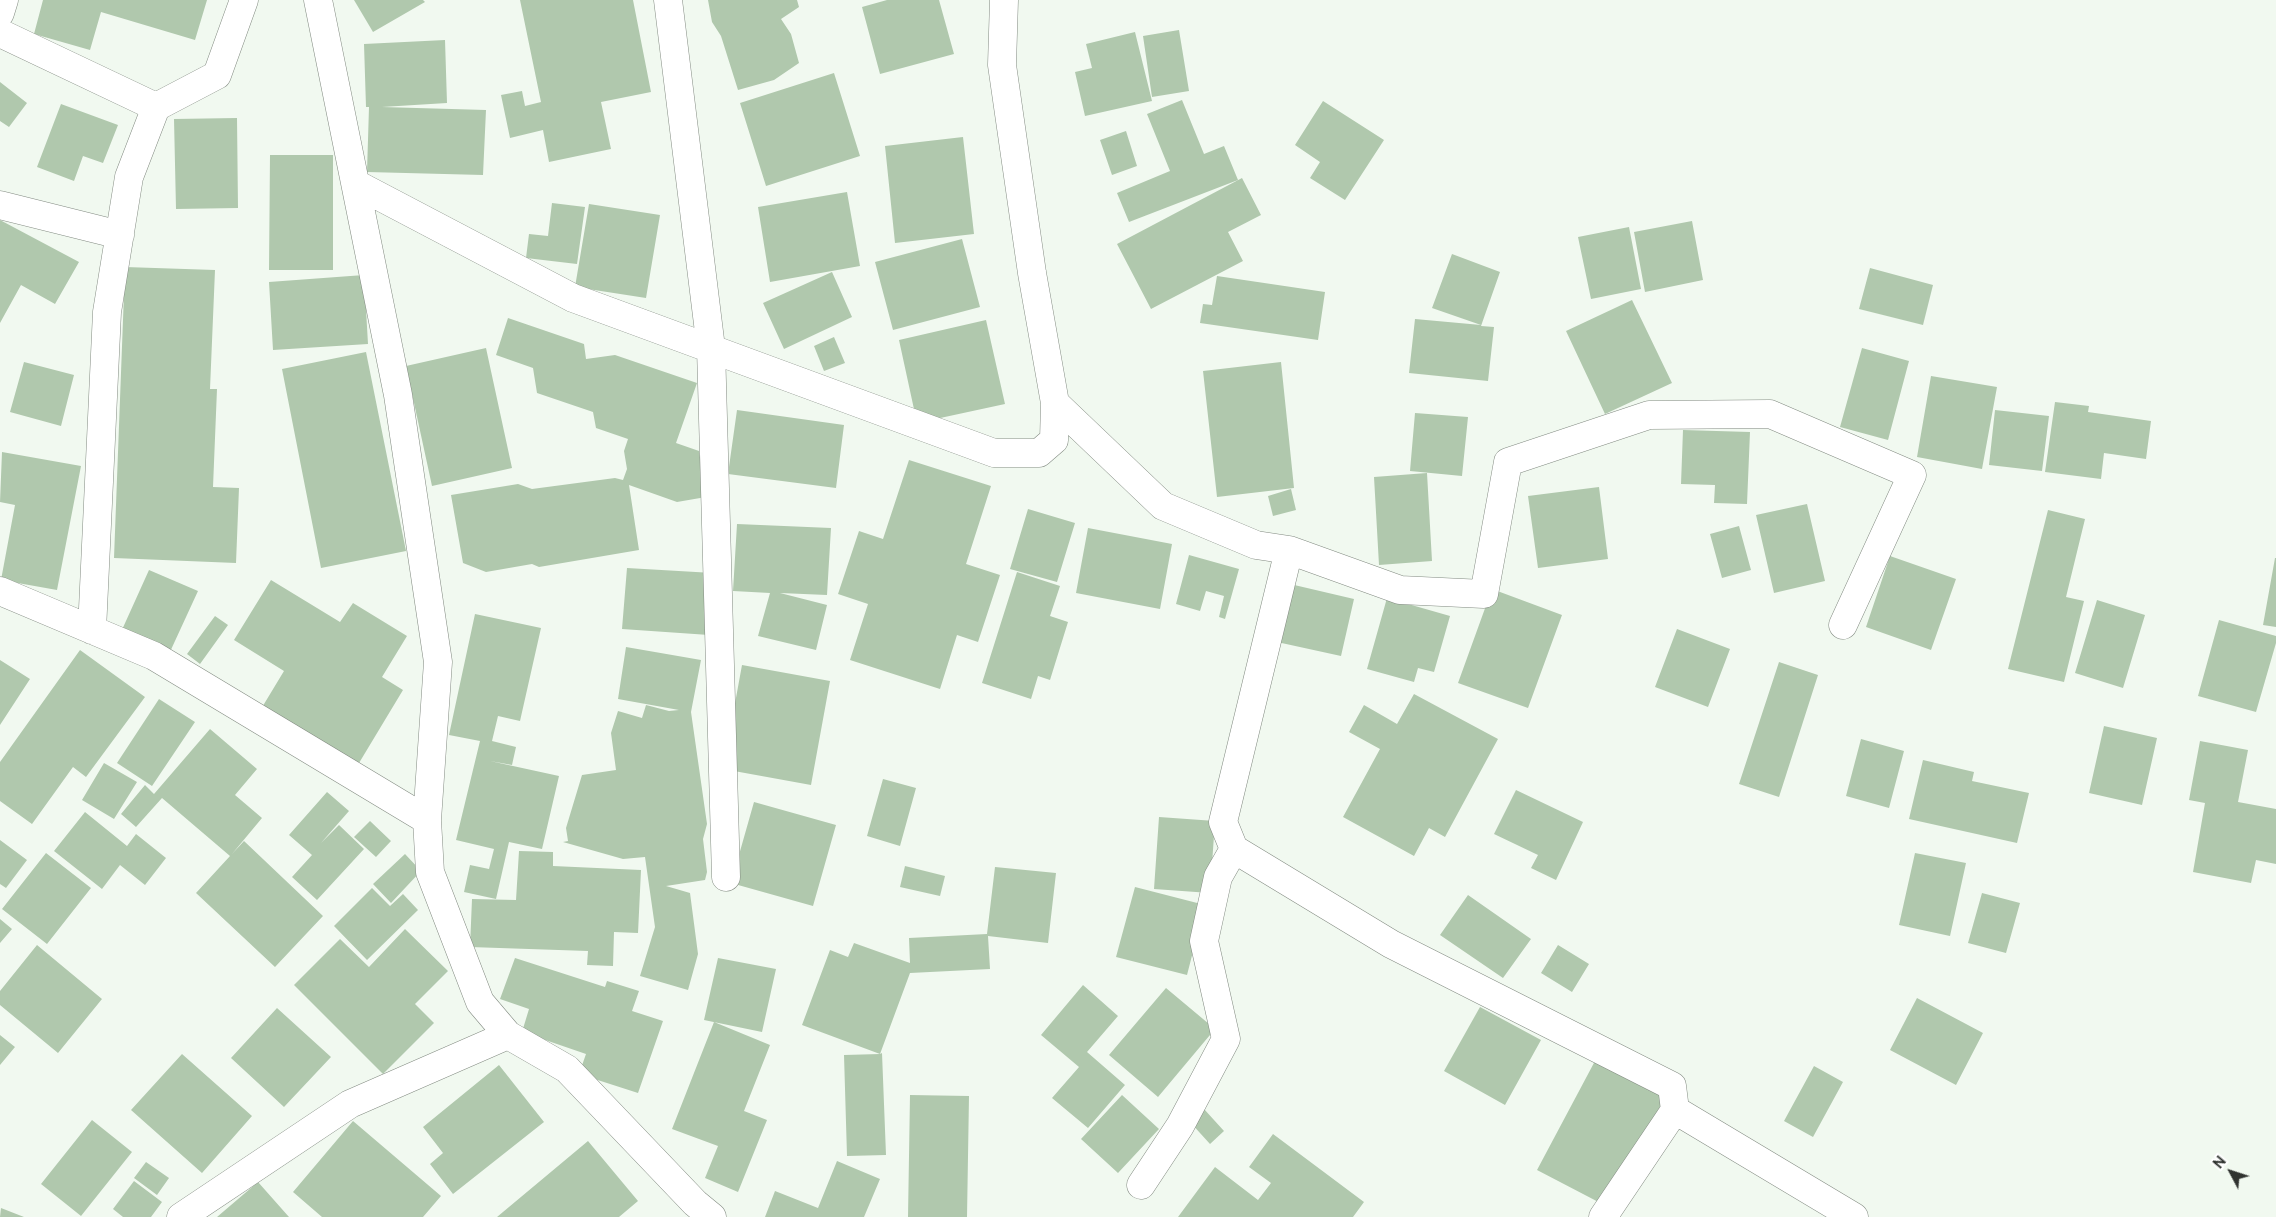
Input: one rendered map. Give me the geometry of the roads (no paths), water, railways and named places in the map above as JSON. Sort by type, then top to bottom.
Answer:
[{"type":"street","points":[[0,12],[4,0]]},
{"type":"street","points":[[92,630],[106,312],[129,177],[156,107],[217,74],[244,0]]},
{"type":"street","points":[[318,0],[398,395],[438,662],[427,820],[430,872],[480,1002],[508,1035],[566,1069],[695,1203],[712,1217]]},
{"type":"street","points":[[668,0],[711,348],[726,877]]},
{"type":"street","points":[[356,184],[573,298],[994,453],[1039,453],[1054,440],[1055,403],[1032,273],[1002,65],[1004,0]]},
{"type":"street","points":[[0,34],[156,107]]},
{"type":"street","points":[[0,204],[120,235]]},
{"type":"street","points":[[1055,403],[1163,506],[1256,545],[1289,550],[1400,590],[1484,594],[1508,462],[1649,415],[1770,414],[1912,475],[1843,625]]},
{"type":"street","points":[[1289,550],[1223,822],[1234,849],[1391,944],[1672,1086],[1675,1110],[1603,1217]]},
{"type":"street","points":[[0,591],[154,656],[427,820]]},
{"type":"street","points":[[1141,1185],[1180,1126],[1226,1039],[1204,941],[1218,877],[1234,849]]},
{"type":"street","points":[[181,1217],[350,1104],[508,1035]]},
{"type":"street","points":[[1675,1110],[1854,1217]]}]
